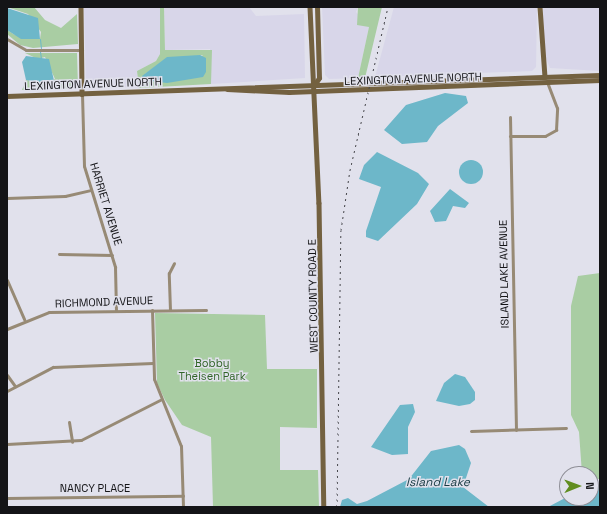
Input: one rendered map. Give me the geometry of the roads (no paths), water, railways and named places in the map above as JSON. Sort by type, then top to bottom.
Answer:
[{"type":"main road","name":"HARRIET AVENUE","points":[[81,7],[82,94]]},
{"type":"main road","name":"WEST COUNTY ROAD E","points":[[310,7],[311,78],[315,84],[324,507]]},
{"type":"main road","name":"WEST COUNTY ROAD E","points":[[315,84],[319,78],[317,7]]},
{"type":"main road","points":[[540,7],[545,76],[547,82]]},
{"type":"main road","name":"LEXINGTON AVENUE NORTH","points":[[7,96],[600,75]]},
{"type":"main road","name":"LEXINGTON AVENUE NORTH","points":[[226,89],[234,92],[315,92],[600,80]]},
{"type":"street","points":[[7,39],[26,50],[82,50]]},
{"type":"street","points":[[510,136],[545,136],[556,130],[557,108],[547,82]]},
{"type":"street","name":"HARRIET AVENUE","points":[[82,94],[83,156],[90,190],[112,255],[116,310]]},
{"type":"street","name":"ISLAND LAKE AVENUE","points":[[510,117],[516,430]]},
{"type":"street","points":[[7,198],[65,196],[90,190]]},
{"type":"street","points":[[60,254],[112,255]]},
{"type":"street","points":[[170,310],[169,273],[174,262]]},
{"type":"street","points":[[7,280],[24,319]]},
{"type":"street","points":[[152,310],[153,363],[160,400],[180,442],[183,507]]},
{"type":"street","name":"RICHMOND AVENUE","points":[[7,329],[24,319],[49,312],[206,310]]},
{"type":"street","points":[[7,391],[37,373],[61,366],[153,363]]},
{"type":"street","points":[[7,375],[15,386]]},
{"type":"street","points":[[7,444],[72,442],[99,433],[160,400]]},
{"type":"street","points":[[69,422],[72,442]]},
{"type":"street","points":[[471,431],[566,428]]},
{"type":"street","name":"NANCY PLACE","points":[[7,498],[183,496]]},
{"type":"water","points":[[7,8],[38,18],[40,39],[21,39],[7,30]]},
{"type":"water","points":[[200,55],[206,58],[206,72],[203,77],[167,83],[143,80],[142,76],[167,57]]},
{"type":"water","points":[[26,56],[49,59],[55,85],[26,80],[22,62]]},
{"type":"water","points":[[445,93],[466,96],[468,103],[438,126],[427,142],[402,144],[384,130],[406,105]]},
{"type":"water","points":[[377,152],[418,173],[429,184],[417,204],[378,241],[366,237],[366,231],[381,187],[359,179],[364,165]]},
{"type":"water","points":[[466,160],[476,160],[483,167],[483,177],[476,184],[466,184],[459,177],[459,167]]},
{"type":"water","points":[[450,189],[469,203],[465,208],[453,206],[446,221],[435,222],[430,211]]},
{"type":"water","points":[[455,374],[465,377],[475,392],[475,400],[470,404],[459,406],[436,401],[444,383]]},
{"type":"water","points":[[413,404],[415,412],[408,427],[408,454],[392,455],[371,447],[400,405]]},
{"type":"water","name":"Island Lake","points":[[459,445],[465,449],[471,463],[463,487],[489,507],[340,507],[342,500],[348,498],[357,504],[367,501],[409,479],[431,451]]},
{"type":"water","points":[[599,487],[600,507],[548,507],[559,501],[559,506],[599,506]]},
{"type":"waterway","points":[[40,39],[41,48]]},
{"type":"waterway","points":[[40,51],[41,59]]},
{"type":"railway","points":[[337,507],[341,230],[350,170],[388,7]]},
{"type":"park label","name":"Bobby Theisen Park","points":[[212,370]]}]
